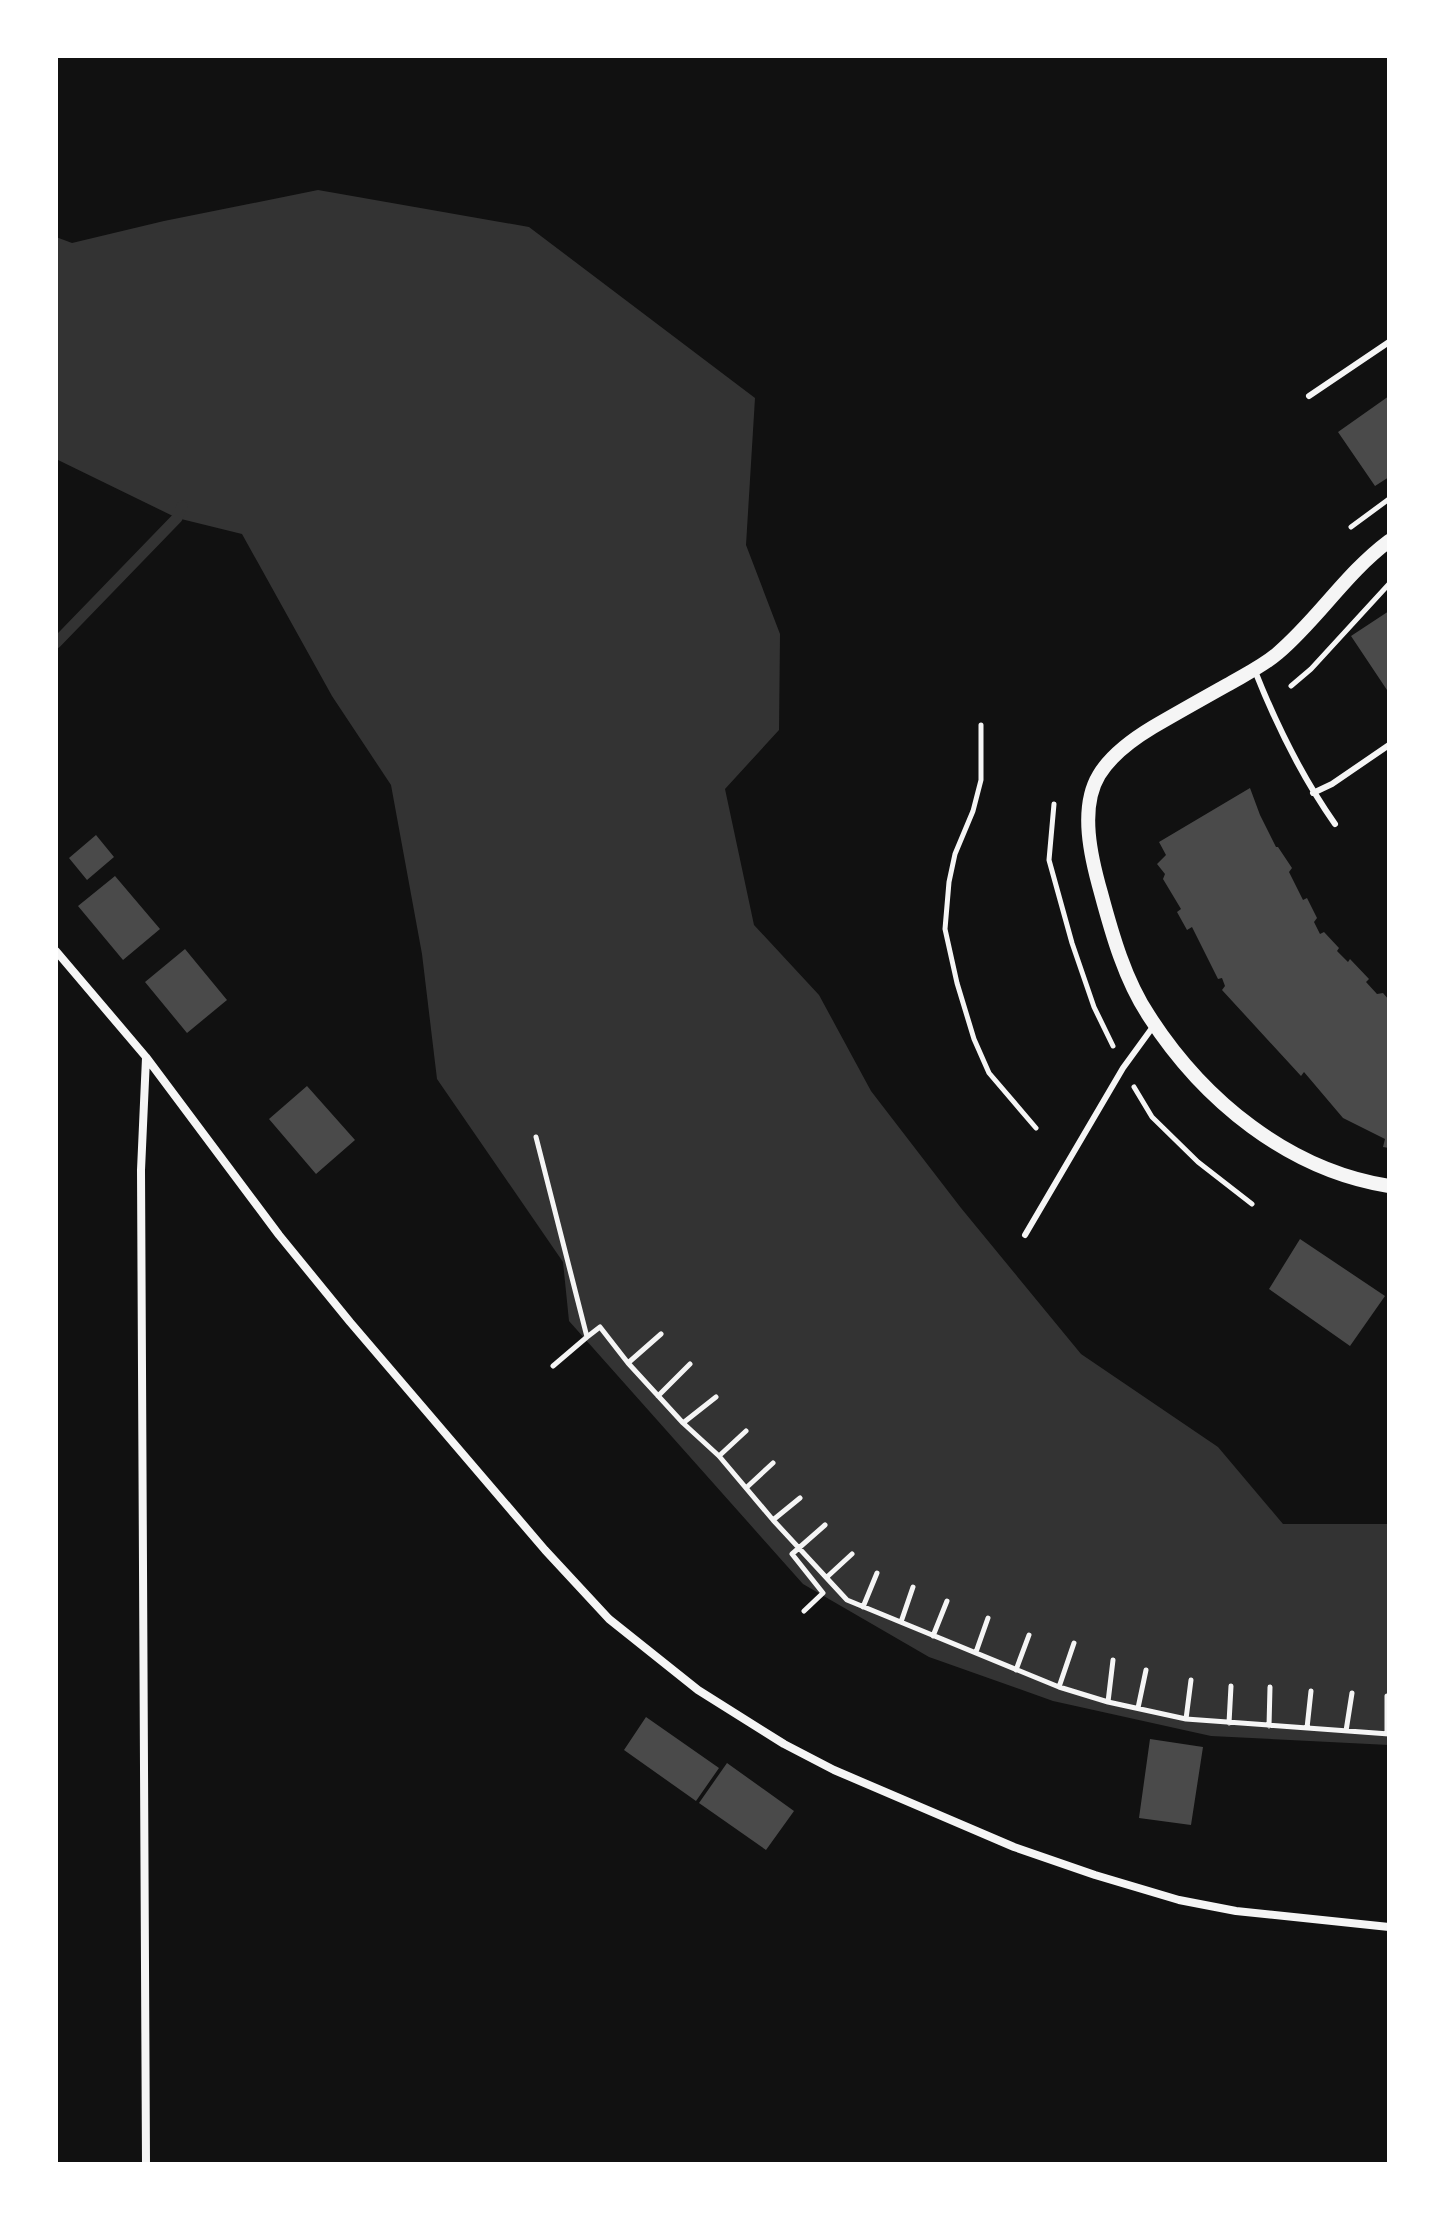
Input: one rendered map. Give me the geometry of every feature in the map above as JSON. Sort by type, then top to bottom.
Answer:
[{"type":"street","points":[[1389,541],[1366,559],[1278,653],[1145,732],[1117,753],[1099,775],[1089,799],[1090,853],[1117,953],[1148,1016],[1197,1080],[1251,1129],[1313,1165],[1389,1186]]},
{"type":"street","points":[[56,951],[146,1057],[279,1235],[350,1322],[545,1550],[609,1619],[698,1690],[784,1744],[834,1770],[1014,1847],[1095,1875],[1179,1900],[1236,1911],[1389,1927]]},
{"type":"street","points":[[146,1057],[141,1170],[146,2164]]},
{"type":"lane","points":[[1309,396],[1389,342]]},
{"type":"lane","points":[[1254,669],[1313,793],[1335,824]]},
{"type":"lane","points":[[1313,793],[1332,784],[1389,745]]},
{"type":"lane","points":[[1025,1235],[1123,1068],[1155,1024]]},
{"type":"path","points":[[1351,527],[1389,499]]},
{"type":"path","points":[[1291,686],[1311,669],[1389,584]]},
{"type":"path","points":[[981,725],[981,780],[973,811],[955,854],[945,929],[974,1039],[989,1073],[1036,1128]]},
{"type":"path","points":[[1054,804],[1049,860],[1094,1007]]},
{"type":"path","points":[[1152,1117],[1198,1162],[1252,1204]]},
{"type":"path","points":[[536,1137],[587,1337]]},
{"type":"path","points":[[553,1366],[600,1327],[628,1363],[683,1423],[719,1456],[847,1600],[1016,1670],[1108,1702],[1186,1719],[1269,1726],[1388,1734],[1387,1696]]},
{"type":"path","points":[[628,1363],[661,1334]]},
{"type":"path","points":[[658,1396],[690,1364]]},
{"type":"path","points":[[683,1423],[716,1397]]},
{"type":"path","points":[[719,1456],[746,1431]]},
{"type":"path","points":[[746,1488],[773,1463]]},
{"type":"path","points":[[773,1520],[800,1498]]},
{"type":"path","points":[[804,1611],[823,1593],[792,1554],[825,1525]]},
{"type":"path","points":[[827,1577],[852,1554]]},
{"type":"path","points":[[863,1607],[877,1573]]},
{"type":"path","points":[[901,1622],[913,1587]]},
{"type":"path","points":[[933,1636],[947,1601]]},
{"type":"path","points":[[976,1652],[988,1618]]},
{"type":"path","points":[[1016,1670],[1029,1635]]},
{"type":"path","points":[[1059,1687],[1074,1643]]},
{"type":"path","points":[[1108,1702],[1113,1660]]},
{"type":"path","points":[[1138,1708],[1146,1670]]},
{"type":"path","points":[[1186,1719],[1191,1680]]},
{"type":"path","points":[[1229,1723],[1231,1686]]},
{"type":"path","points":[[1269,1726],[1270,1687]]},
{"type":"path","points":[[1307,1728],[1311,1691]]},
{"type":"path","points":[[1346,1731],[1352,1693]]},
{"type":"shaded area","points":[[318,190],[529,227],[755,398],[746,545],[780,634],[779,730],[725,789],[754,925],[819,995],[871,1091],[961,1208],[1081,1354],[1218,1447],[1283,1524],[1389,1524],[1389,1745],[1211,1736],[1053,1701],[929,1657],[803,1584],[569,1321],[563,1262],[437,1079],[422,954],[391,785],[332,696],[242,534],[177,518],[56,459],[56,237],[72,243]]},
{"type":"building","points":[[1389,396],[1389,477],[1375,486],[1338,432]]},
{"type":"building","points":[[1389,611],[1389,693],[1351,636]]},
{"type":"building","points":[[1250,788],[1276,847],[1292,868],[1289,872],[1303,900],[1307,898],[1317,918],[1314,922],[1320,934],[1324,932],[1339,948],[1337,951],[1348,962],[1350,959],[1369,979],[1366,982],[1377,994],[1383,993],[1389,1000],[1389,1148],[1383,1147],[1385,1139],[1343,1118],[1304,1072],[1301,1076],[1222,990],[1225,986],[1222,978],[1218,979],[1192,927],[1187,930],[1177,912],[1181,909],[1157,864],[1166,855],[1159,842]]},
{"type":"building","points":[[96,835],[114,857],[87,880],[69,858]]},
{"type":"building","points":[[115,876],[160,929],[123,960],[78,906]]},
{"type":"building","points":[[185,949],[227,1000],[187,1033],[145,982]]},
{"type":"building","points":[[307,1086],[355,1140],[316,1174],[269,1119]]},
{"type":"building","points":[[1300,1239],[1385,1296],[1350,1346],[1269,1289]]},
{"type":"building","points":[[646,1717],[719,1768],[696,1801],[624,1750]]},
{"type":"building","points":[[1150,1739],[1203,1747],[1191,1825],[1139,1818]]},
{"type":"building","points":[[727,1763],[794,1811],[766,1850],[699,1803]]},
{"type":"waterway","points":[[56,643],[177,518],[182,506]]}]
